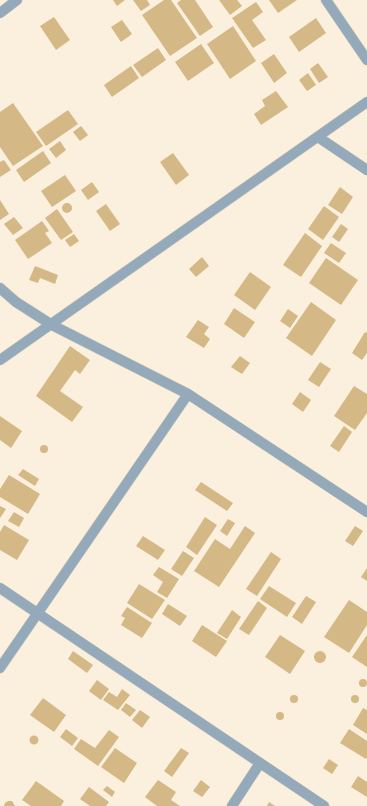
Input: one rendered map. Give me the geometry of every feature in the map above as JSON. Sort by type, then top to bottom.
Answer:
[{"type":"street","points":[[0,13],[17,0]]},
{"type":"street","points":[[326,0],[367,60]]},
{"type":"street","points":[[0,360],[367,102]]},
{"type":"street","points":[[318,137],[367,170]]},
{"type":"street","points":[[0,288],[16,302],[52,324],[188,394],[367,512]]},
{"type":"street","points":[[0,668],[188,394]]},
{"type":"street","points":[[0,588],[324,806]]},
{"type":"street","points":[[232,806],[260,763]]},
{"type":"building","points":[[113,0],[125,0],[117,6]]},
{"type":"building","points":[[133,0],[147,0],[150,5],[141,11]]},
{"type":"building","points":[[164,0],[171,0],[197,38],[170,56],[142,15]]},
{"type":"building","points":[[181,0],[195,0],[213,27],[200,36],[177,3]]},
{"type":"building","points":[[219,0],[237,0],[242,6],[230,15]]},
{"type":"building","points":[[269,0],[297,0],[278,13]]},
{"type":"building","points":[[256,2],[263,12],[252,20],[266,40],[253,48],[232,18]]},
{"type":"building","points":[[54,17],[70,40],[56,50],[40,26]]},
{"type":"building","points":[[316,18],[326,33],[299,52],[289,37]]},
{"type":"building","points":[[122,20],[132,34],[121,42],[111,27]]},
{"type":"building","points":[[233,26],[256,61],[230,79],[207,44]]},
{"type":"building","points":[[201,44],[214,63],[188,81],[175,62]]},
{"type":"building","points":[[158,48],[166,60],[142,77],[133,65]]},
{"type":"building","points":[[274,54],[287,73],[274,83],[261,63]]},
{"type":"building","points":[[318,63],[328,77],[319,83],[310,69]]},
{"type":"building","points":[[131,66],[139,78],[112,97],[104,85]]},
{"type":"building","points":[[308,73],[316,85],[307,91],[299,80]]},
{"type":"building","points":[[276,91],[288,107],[261,125],[254,114],[265,106],[262,100]]},
{"type":"building","points":[[13,103],[43,146],[13,166],[0,147],[0,112]]},
{"type":"building","points":[[68,110],[78,124],[46,146],[36,132]]},
{"type":"building","points":[[81,126],[88,135],[80,141],[73,132]]},
{"type":"building","points":[[60,141],[66,150],[56,158],[49,149]]},
{"type":"building","points":[[43,151],[51,163],[24,182],[16,170]]},
{"type":"building","points":[[173,153],[189,175],[176,185],[160,162]]},
{"type":"building","points":[[4,160],[11,170],[0,177],[0,162]]},
{"type":"building","points":[[65,175],[76,191],[52,207],[41,191]]},
{"type":"building","points":[[92,182],[99,192],[88,200],[81,190]]},
{"type":"building","points":[[340,187],[353,197],[342,214],[328,205]]},
{"type":"building","points":[[0,200],[9,214],[0,220]]},
{"type":"building","points":[[65,203],[69,203],[72,208],[69,213],[65,213],[62,210],[62,206]]},
{"type":"building","points":[[106,204],[120,224],[110,231],[96,211]]},
{"type":"building","points":[[324,206],[339,217],[323,240],[308,229]]},
{"type":"building","points":[[57,209],[73,232],[61,240],[45,218]]},
{"type":"building","points":[[14,217],[23,228],[13,235],[4,224]]},
{"type":"building","points":[[42,221],[49,231],[45,233],[52,243],[28,259],[15,240]]},
{"type":"building","points":[[341,224],[348,229],[339,242],[332,237]]},
{"type":"building","points":[[305,233],[322,246],[301,277],[283,265]]},
{"type":"building","points":[[74,234],[79,241],[70,247],[65,240]]},
{"type":"building","points":[[331,243],[346,253],[339,263],[324,253]]},
{"type":"building","points":[[202,257],[209,266],[196,277],[189,269]]},
{"type":"building","points":[[326,258],[358,280],[341,305],[309,283]]},
{"type":"building","points":[[35,266],[58,275],[55,284],[40,278],[38,283],[29,280]]},
{"type":"building","points":[[250,272],[271,287],[255,310],[234,295]]},
{"type":"building","points":[[311,302],[336,320],[312,356],[286,338]]},
{"type":"building","points":[[234,308],[255,322],[244,338],[224,324]]},
{"type":"building","points":[[288,309],[298,316],[290,328],[280,321]]},
{"type":"building","points":[[198,320],[209,327],[204,334],[210,339],[204,348],[186,337]]},
{"type":"building","points":[[365,332],[367,333],[367,353],[362,360],[352,353]]},
{"type":"building","points":[[70,346],[90,360],[80,374],[75,370],[60,391],[83,407],[72,422],[36,396]]},
{"type":"building","points":[[240,356],[250,363],[242,374],[231,367]]},
{"type":"building","points":[[320,362],[331,369],[319,387],[308,380]]},
{"type":"building","points":[[354,386],[367,394],[367,413],[355,430],[334,416]]},
{"type":"building","points":[[300,392],[311,400],[303,412],[292,404]]},
{"type":"building","points":[[0,416],[22,431],[11,448],[0,440]]},
{"type":"building","points":[[344,426],[352,432],[339,452],[330,446]]},
{"type":"building","points":[[44,445],[47,446],[47,452],[44,453],[41,452],[40,449],[41,446]]},
{"type":"building","points":[[23,469],[39,479],[35,486],[18,475]]},
{"type":"building","points":[[9,475],[40,494],[28,514],[0,497],[0,489]]},
{"type":"building","points":[[201,482],[233,503],[227,511],[195,490]]},
{"type":"building","points":[[0,506],[6,509],[0,518]]},
{"type":"building","points":[[14,512],[24,518],[19,527],[8,521]]},
{"type":"building","points":[[205,517],[217,525],[197,555],[186,547]]},
{"type":"building","points":[[228,519],[235,523],[227,536],[220,531]]},
{"type":"building","points":[[4,525],[29,540],[17,560],[0,550],[0,532]]},
{"type":"building","points":[[245,526],[255,533],[219,587],[194,571],[215,539],[230,549]]},
{"type":"building","points":[[355,526],[363,531],[353,546],[345,541]]},
{"type":"building","points":[[143,536],[165,550],[158,560],[136,546]]},
{"type":"building","points":[[183,551],[194,558],[182,576],[171,569]]},
{"type":"building","points":[[271,552],[281,559],[257,596],[246,589]]},
{"type":"building","points":[[159,567],[179,579],[167,598],[157,592],[163,582],[153,575]]},
{"type":"building","points":[[367,568],[367,581],[361,577]]},
{"type":"building","points":[[139,584],[165,600],[152,619],[127,603]]},
{"type":"building","points":[[269,586],[296,603],[287,617],[260,599]]},
{"type":"building","points":[[306,596],[316,602],[302,624],[292,617]]},
{"type":"building","points":[[349,600],[367,612],[367,625],[349,653],[324,637]]},
{"type":"building","points":[[258,601],[267,608],[249,635],[239,629]]},
{"type":"building","points":[[168,604],[187,616],[180,626],[162,614]]},
{"type":"building","points":[[127,607],[152,623],[142,638],[121,625],[125,618],[121,616]]},
{"type":"building","points":[[232,610],[241,617],[227,639],[217,633]]},
{"type":"building","points":[[202,625],[227,641],[216,657],[192,641]]},
{"type":"building","points":[[280,635],[305,651],[290,674],[265,657]]},
{"type":"building","points":[[367,635],[367,667],[352,657]]},
{"type":"building","points":[[73,651],[93,665],[87,673],[68,659]]},
{"type":"building","points":[[318,651],[322,651],[326,657],[322,663],[318,663],[314,659],[314,655]]},
{"type":"building","points":[[363,679],[366,680],[366,686],[363,687],[360,686],[359,683],[360,680]]},
{"type":"building","points":[[97,680],[109,689],[101,700],[89,691]]},
{"type":"building","points":[[122,689],[130,695],[118,710],[103,700],[109,692],[117,697]]},
{"type":"building","points":[[294,695],[297,696],[297,702],[294,703],[291,702],[290,699],[291,696]]},
{"type":"building","points":[[355,695],[358,696],[358,702],[355,703],[352,702],[351,699],[352,696]]},
{"type":"building","points":[[43,698],[66,715],[54,732],[30,715]]},
{"type":"building","points":[[126,703],[136,710],[130,717],[121,710]]},
{"type":"building","points":[[363,708],[367,710],[367,734],[353,725]]},
{"type":"building","points":[[140,710],[150,717],[142,728],[132,720]]},
{"type":"building","points":[[280,712],[283,713],[283,719],[280,720],[277,719],[276,716],[277,713]]},
{"type":"building","points":[[66,729],[78,738],[72,746],[60,737]]},
{"type":"building","points":[[349,729],[367,741],[366,759],[340,743]]},
{"type":"building","points":[[109,730],[119,737],[98,766],[74,749],[81,739],[95,748]]},
{"type":"building","points":[[32,736],[36,736],[38,740],[36,744],[32,744],[30,742],[30,738]]},
{"type":"building","points":[[115,748],[137,763],[124,783],[101,767]]},
{"type":"building","points":[[181,748],[189,753],[172,777],[164,771]]},
{"type":"building","points":[[329,759],[338,765],[332,774],[323,768]]},
{"type":"building","points":[[358,776],[367,782],[367,797],[351,787]]},
{"type":"building","points":[[158,780],[176,792],[171,800],[180,806],[157,806],[145,797]]},
{"type":"building","points":[[201,780],[210,787],[202,797],[193,791]]},
{"type":"building","points":[[36,781],[64,801],[61,806],[31,806],[22,800]]},
{"type":"building","points":[[107,786],[115,792],[112,797],[103,790]]},
{"type":"building","points":[[89,787],[109,802],[106,806],[90,806],[80,799]]},
{"type":"building","points":[[8,801],[12,801],[15,806],[4,806]]},
{"type":"building","points":[[269,802],[275,806],[267,806]]}]
